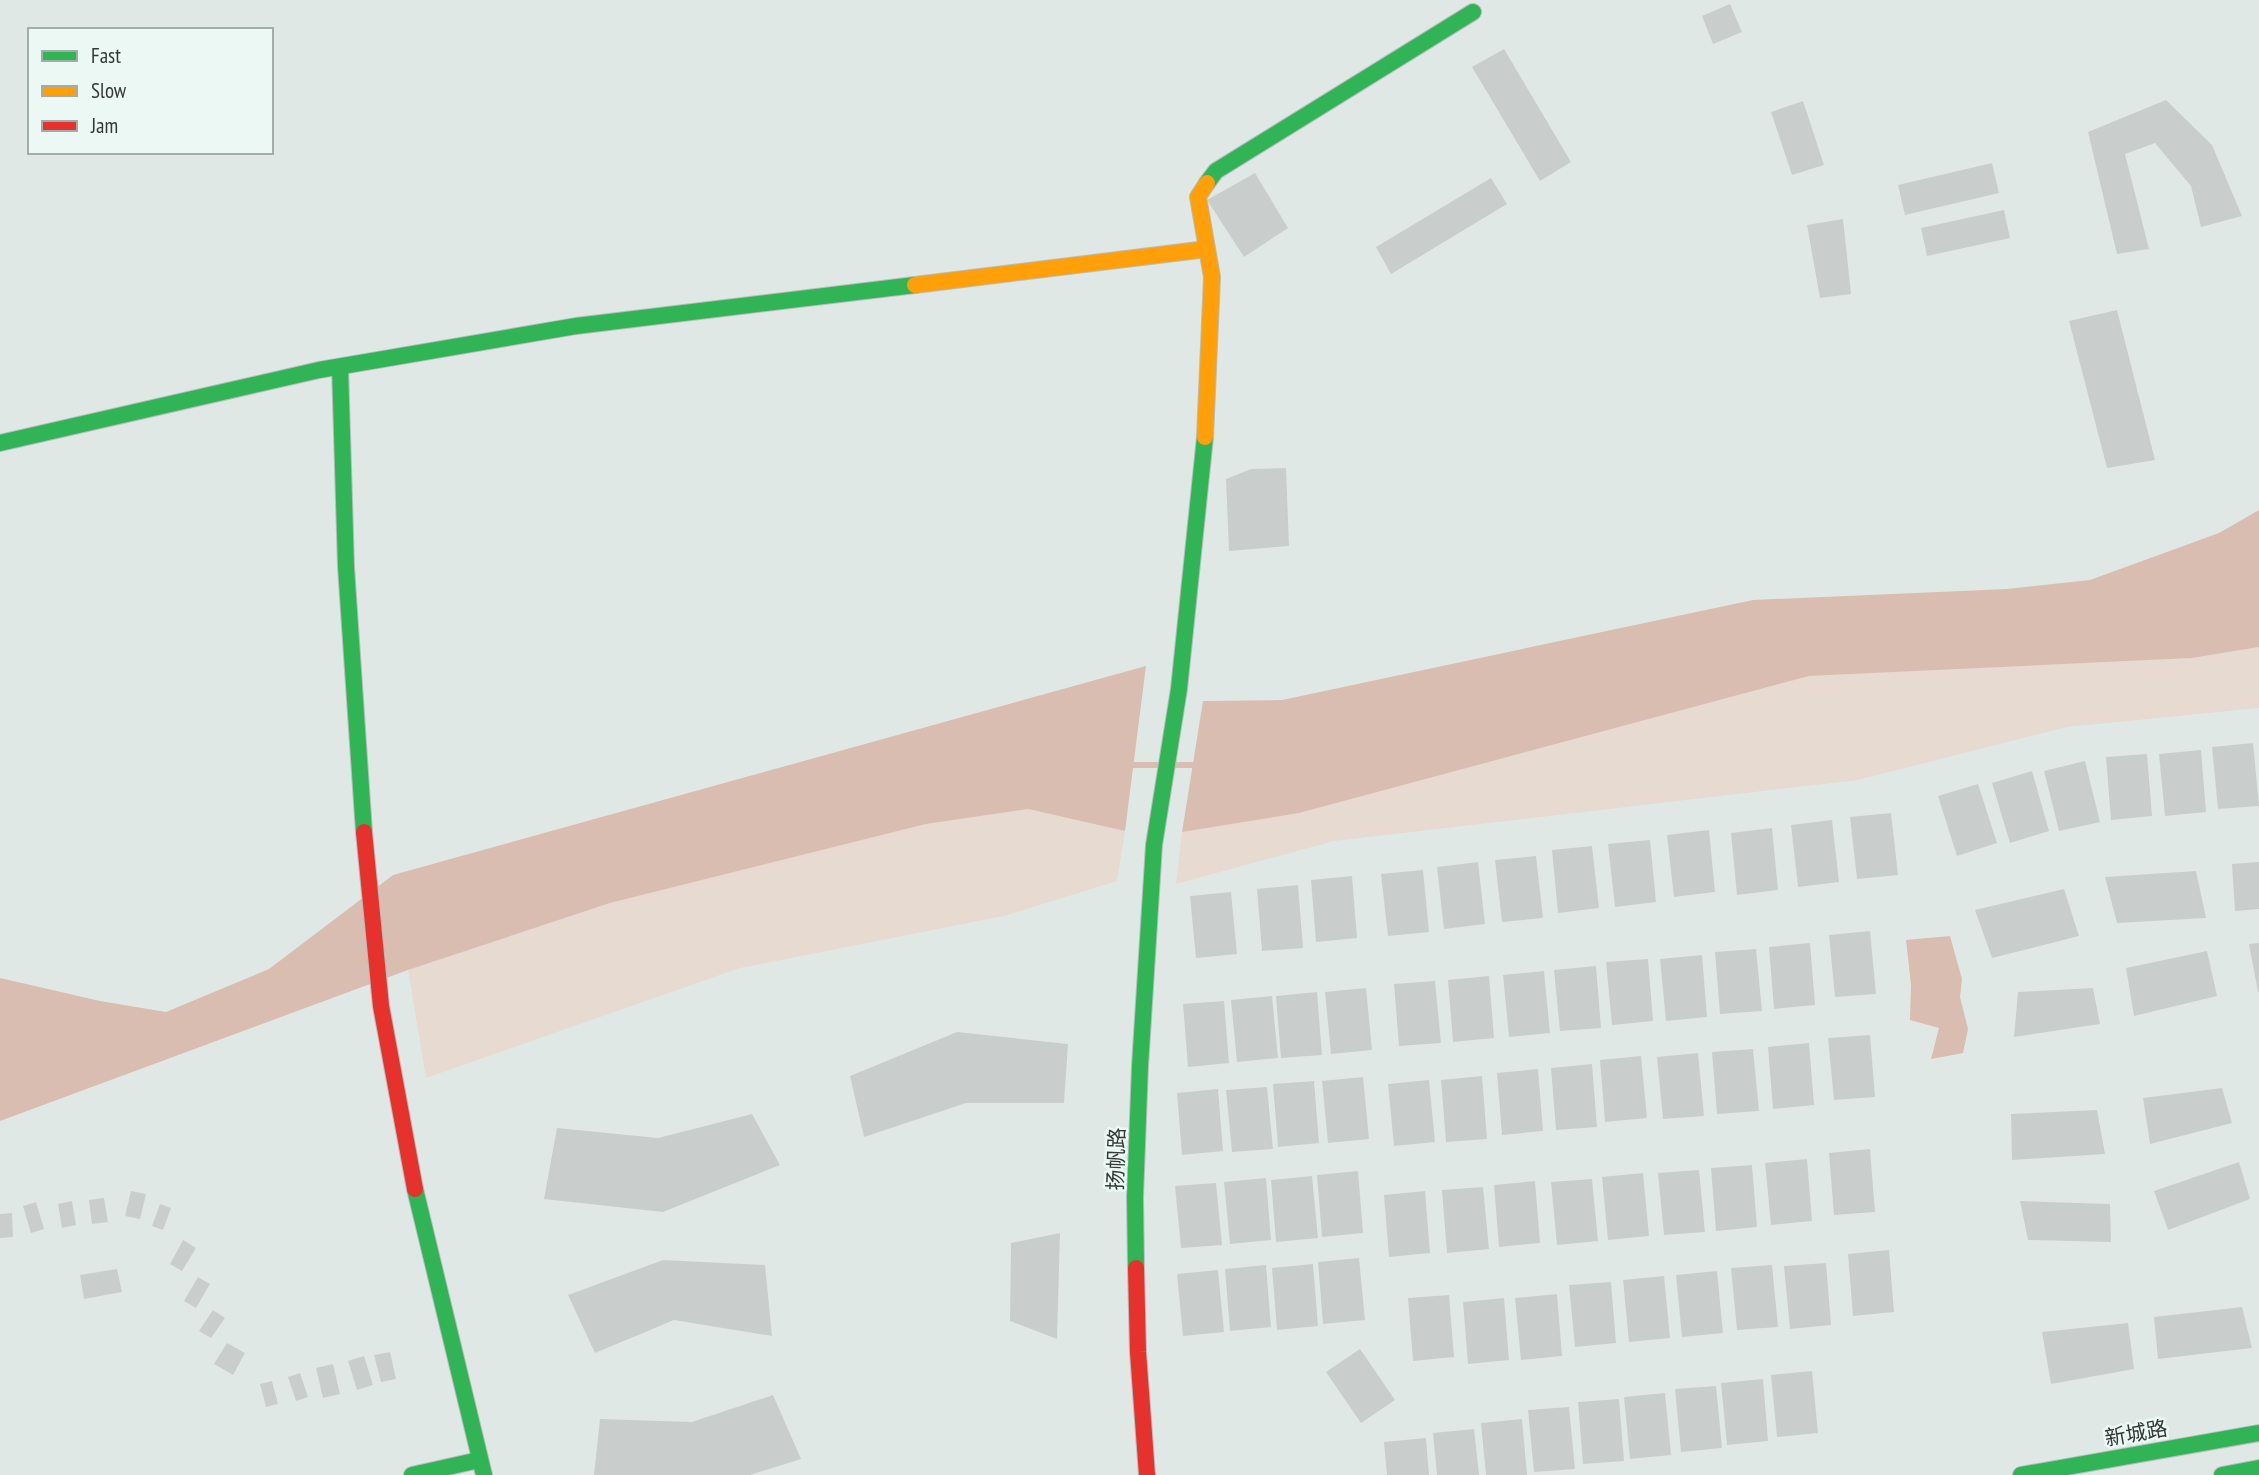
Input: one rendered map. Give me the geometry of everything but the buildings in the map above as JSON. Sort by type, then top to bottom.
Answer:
[{"type":"street","name":"扬帆路","points":[[1147,1475],[1138,1352],[1135,1196],[1140,1066],[1154,845],[1179,690],[1206,427],[1212,277],[1198,197],[1216,170],[1473,12]]},
{"type":"street","points":[[0,443],[340,367],[576,326],[1207,249]]},
{"type":"street","points":[[340,367],[346,567],[367,871],[381,1006],[418,1205],[482,1467],[412,1475]]},
{"type":"street","name":"新城路","points":[[2021,1475],[2259,1433]]},
{"type":"street","points":[[2222,1475],[2259,1468]]},
{"type":"shaded area","points":[[2259,510],[2259,647],[2192,658],[1809,676],[1299,813],[1182,832],[1203,701],[1282,700],[1753,600],[2007,589],[2090,580],[2219,533]]},
{"type":"shaded area","points":[[2259,647],[2259,708],[2067,727],[1858,780],[1334,841],[1176,884],[1182,832],[1299,813],[1809,676],[2192,658]]},
{"type":"shaded area","points":[[1146,666],[1125,831],[1028,809],[926,824],[610,903],[408,970],[0,1121],[0,978],[100,1001],[166,1012],[269,969],[393,875]]},
{"type":"shaded area","points":[[1028,809],[1125,831],[1117,881],[1004,916],[740,968],[426,1078],[408,970],[610,903],[926,824]]},
{"type":"shaded area","points":[[1950,936],[1962,979],[1960,997],[1968,1029],[1963,1053],[1931,1059],[1939,1028],[1910,1020],[1911,985],[1906,940]]},
{"type":"waterway","points":[[1127,765],[1162,765]]},
{"type":"waterway","points":[[1173,765],[1200,765]]},
{"type":"traffic: fast","points":[[1207,183],[1216,171],[1473,12]]},
{"type":"traffic: fast","points":[[0,443],[319,370],[576,326],[915,285]]},
{"type":"traffic: fast","points":[[340,367],[346,567],[364,832]]},
{"type":"traffic: fast","points":[[1136,1268],[1135,1197],[1140,1066],[1154,845],[1179,689],[1205,437]]},
{"type":"traffic: fast","points":[[415,1189],[484,1475]]},
{"type":"traffic: fast","points":[[2021,1475],[2259,1433]]},
{"type":"traffic: fast","points":[[412,1475],[479,1460]]},
{"type":"traffic: fast","points":[[2222,1475],[2259,1468]]},
{"type":"traffic: slow","points":[[1205,437],[1212,277],[1198,197],[1207,183]]},
{"type":"traffic: slow","points":[[915,285],[1207,249]]},
{"type":"traffic: jam","points":[[364,832],[381,1006],[415,1189]]},
{"type":"traffic: jam","points":[[1136,1268],[1138,1352],[1147,1475]]}]
